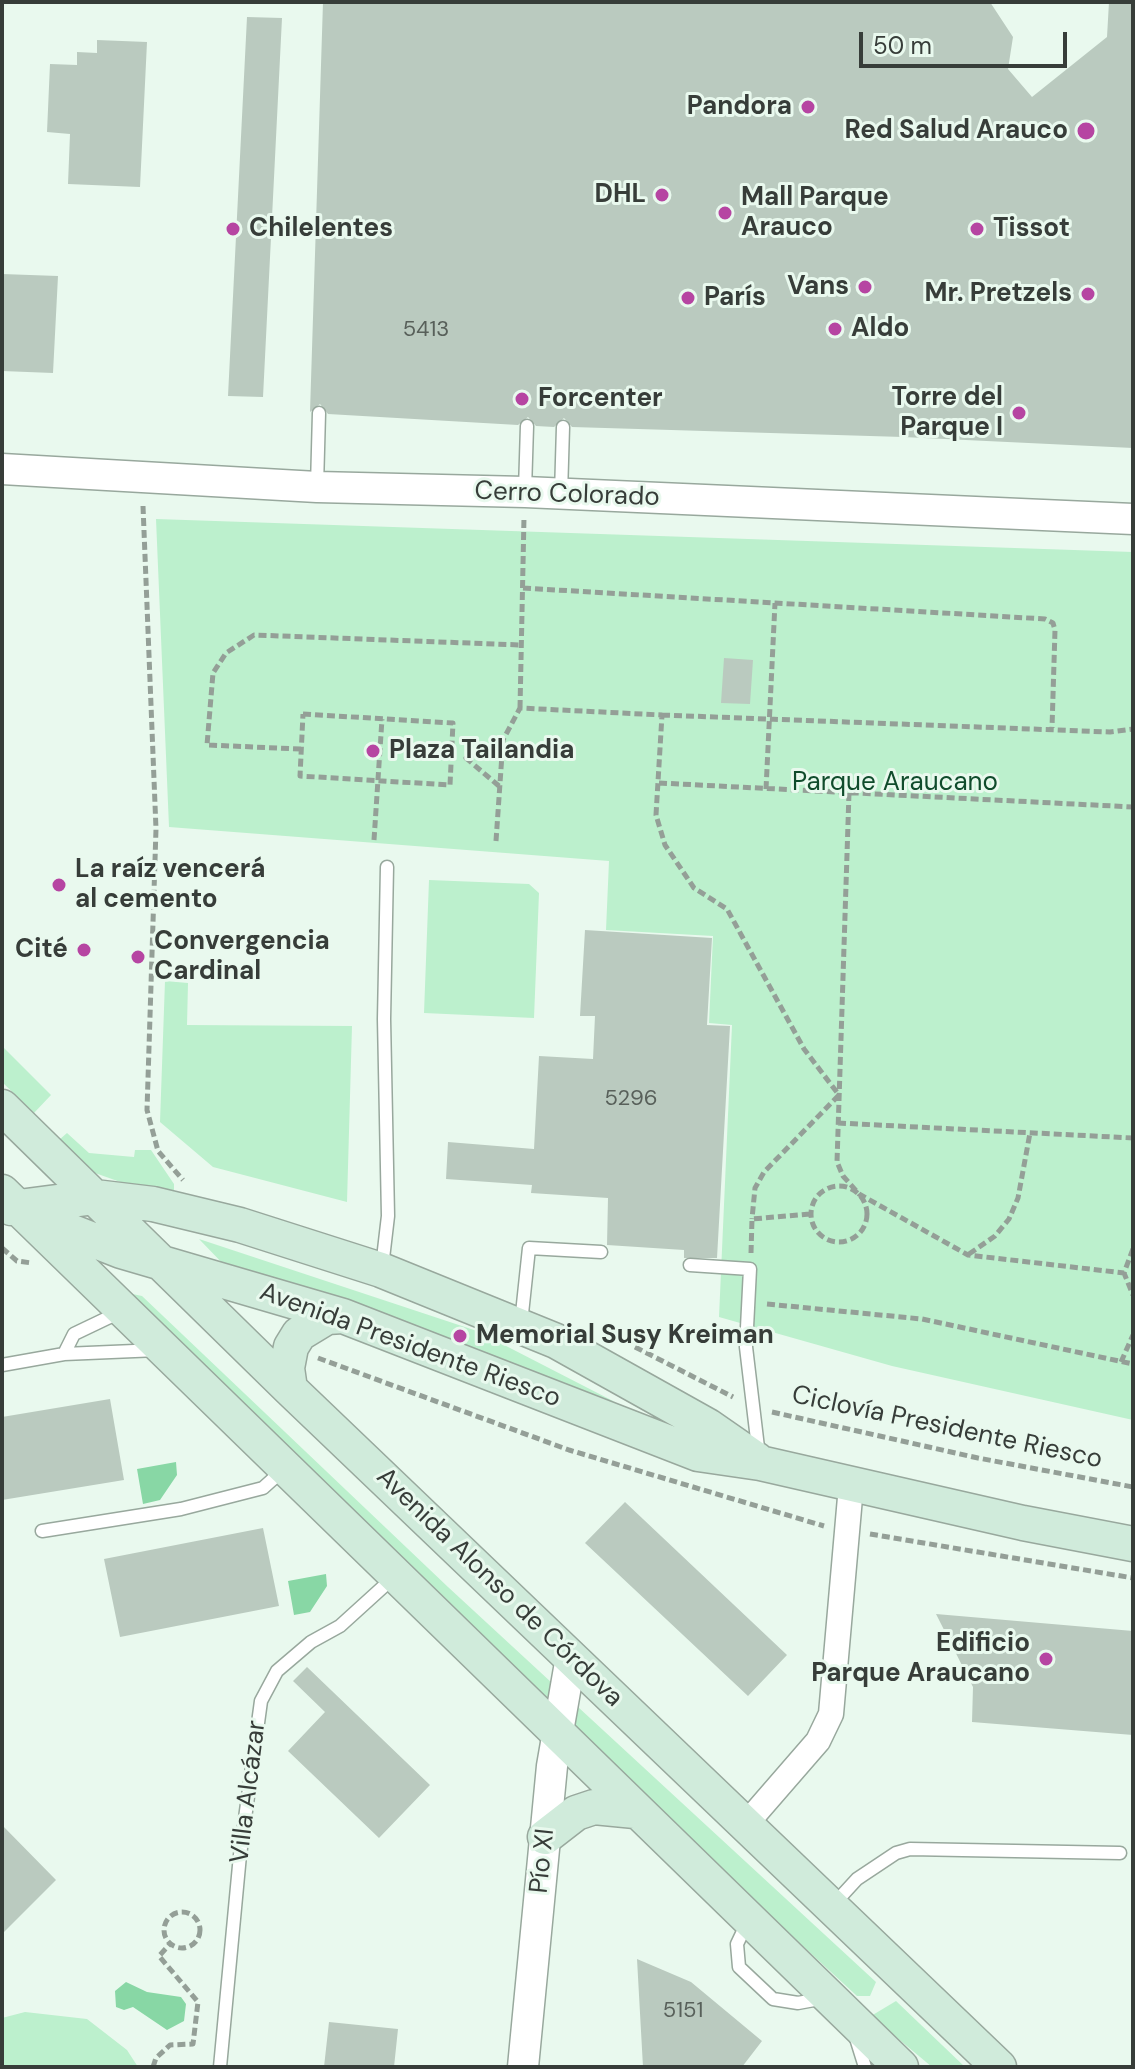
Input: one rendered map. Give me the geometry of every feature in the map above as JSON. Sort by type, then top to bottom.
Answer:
[{"type":"main road","name":"Avenida Alonso de Córdova","points":[[2,1107],[290,1389],[999,2067]]},
{"type":"main road","name":"Avenida Presidente Riesco","points":[[7,1203],[95,1197],[178,1209],[381,1270],[521,1326],[624,1376],[708,1426],[760,1463]]},
{"type":"main road","name":"Avenida Presidente Riesco","points":[[7,1203],[85,1239],[343,1316],[698,1454],[760,1463],[851,1486],[1133,1544]]},
{"type":"main road","points":[[7,1203],[124,1310],[556,1735],[901,2067]]},
{"type":"main road","points":[[290,1389],[287,1368],[291,1347],[299,1334],[327,1317],[343,1316]]},
{"type":"main road","points":[[545,1837],[567,1818],[594,1807],[635,1811]]},
{"type":"street","name":"Cerro Colorado","points":[[2,469],[317,487],[525,492],[1133,519]]},
{"type":"street","points":[[746,1824],[818,1741],[831,1714],[851,1486]]},
{"type":"street","name":"Pío XI","points":[[523,2067],[556,1735],[571,1657]]},
{"type":"lane","points":[[317,487],[319,413]]},
{"type":"lane","points":[[525,492],[527,426]]},
{"type":"lane","points":[[561,494],[563,427]]},
{"type":"lane","points":[[381,1270],[388,1216],[384,1019],[387,867]]},
{"type":"lane","points":[[521,1326],[529,1248],[601,1252]]},
{"type":"lane","points":[[690,1265],[750,1269],[746,1347],[760,1463]]},
{"type":"lane","points":[[64,1354],[74,1334],[124,1310]]},
{"type":"lane","points":[[2,1365],[64,1354],[164,1350]]},
{"type":"lane","points":[[42,1531],[181,1509],[263,1488],[284,1469]]},
{"type":"lane","name":"Villa Alcázar","points":[[220,2067],[240,1855],[261,1701],[277,1671],[311,1642],[340,1626],[394,1577]]},
{"type":"lane","points":[[831,1907],[857,1879],[896,1853],[910,1849],[1120,1853]]},
{"type":"lane","points":[[839,2007],[865,2067]]},
{"type":"path","points":[[142,477],[156,829],[147,1110],[158,1151]]},
{"type":"path","points":[[496,841],[503,740],[520,708],[525,492]]},
{"type":"path","points":[[523,588],[1050,620],[1055,630],[1052,728]]},
{"type":"path","points":[[766,789],[775,603]]},
{"type":"path","points":[[301,749],[207,745],[213,673],[226,653],[254,635],[521,645]]},
{"type":"path","points":[[520,708],[662,715],[656,815],[665,845],[694,888],[727,909],[804,1049],[839,1095]]},
{"type":"path","points":[[303,714],[382,719],[453,723],[450,785],[300,776],[303,714]]},
{"type":"path","points":[[645,714],[1110,732],[1133,729]]},
{"type":"path","points":[[374,840],[382,719]]},
{"type":"path","points":[[451,758],[466,758],[503,740]]},
{"type":"path","points":[[466,758],[500,786]]},
{"type":"path","points":[[659,783],[1133,807]]},
{"type":"path","points":[[849,793],[837,1162],[843,1176],[859,1194],[867,1210],[867,1219],[858,1235],[851,1240],[834,1242],[816,1232],[810,1214],[816,1196],[824,1190],[843,1186],[859,1194],[968,1255],[1124,1273]]},
{"type":"path","points":[[750,1269],[755,1188],[764,1172],[839,1095]]},
{"type":"path","points":[[838,1123],[1133,1138]]},
{"type":"path","points":[[968,1255],[995,1236],[1009,1219],[1018,1198],[1030,1133]]},
{"type":"path","points":[[752,1219],[810,1214]]},
{"type":"path","points":[[2,1248],[17,1261]]},
{"type":"path","points":[[1133,1249],[1124,1273],[1133,1295]]},
{"type":"path","points":[[749,1302],[922,1319],[1133,1364]]},
{"type":"path","points":[[1121,1362],[1133,1335]]},
{"type":"path","name":"Ciclovía Presidente Riesco","points":[[753,1407],[978,1458],[1133,1487]]},
{"type":"path","points":[[825,1542],[826,1527]]},
{"type":"path","points":[[182,1912],[194,1916],[200,1925],[197,1942],[187,1948],[170,1944],[164,1934],[166,1921],[182,1912]]},
{"type":"path","points":[[153,2067],[156,2058],[170,2045],[193,2044],[198,2002],[159,1956],[170,1944]]},
{"type":"green space","name":"Parque Araucano","points":[[156,519],[1133,552],[1133,1420],[892,1366],[719,1317],[732,1025],[709,1023],[713,936],[606,930],[609,861],[169,827]]},
{"type":"green space","points":[[429,880],[529,884],[539,893],[534,1018],[424,1013]]},
{"type":"green space","points":[[165,981],[188,983],[187,1025],[352,1026],[347,1202],[213,1167],[160,1122]]},
{"type":"green space","points":[[2,1046],[51,1095],[34,1113],[2,1082]]},
{"type":"green space","points":[[67,1133],[89,1153],[134,1157],[135,1150],[151,1150],[174,1184],[174,1192],[126,1184],[95,1173],[59,1140]]},
{"type":"green space","points":[[199,1239],[477,1331],[615,1402],[532,1377],[227,1268]]},
{"type":"green space","points":[[128,1293],[142,1296],[448,1587],[876,1982],[870,1996],[857,1996],[780,1925],[713,1871]]},
{"type":"green space","points":[[896,2001],[965,2067],[932,2067],[871,2016]]},
{"type":"green space","points":[[25,2012],[87,2019],[127,2050],[138,2067],[2,2067],[2,2018]]},
{"type":"shaded area","points":[[176,1462],[177,1475],[160,1500],[143,1504],[137,1469]]},
{"type":"shaded area","points":[[326,1574],[327,1586],[310,1612],[294,1615],[288,1581]]},
{"type":"shaded area","points":[[126,1982],[147,1992],[181,1997],[186,2004],[184,2021],[167,2030],[133,2007],[124,2010],[116,2007],[115,1991]]},
{"type":"building","name":"Mall Parque Arauco","points":[[323,2],[990,2],[1013,37],[1008,69],[1032,97],[1107,37],[1109,2],[1133,2],[1133,448],[572,427],[564,418],[554,427],[536,426],[528,417],[518,425],[328,414],[320,404],[310,412]]},
{"type":"building","points":[[247,17],[282,18],[263,397],[228,396]]},
{"type":"building","points":[[97,40],[147,42],[140,187],[68,184],[70,134],[47,132],[50,64],[77,65],[77,52],[97,53]]},
{"type":"building","points":[[2,274],[58,276],[53,373],[2,371]]},
{"type":"building","points":[[724,658],[753,660],[750,704],[721,703]]},
{"type":"building","points":[[585,930],[712,938],[707,1025],[730,1026],[717,1258],[684,1258],[684,1250],[607,1245],[608,1198],[531,1193],[532,1185],[446,1179],[448,1142],[534,1149],[539,1056],[593,1059],[595,1016],[580,1016]]},
{"type":"building","points":[[110,1399],[124,1480],[2,1500],[2,1417]]},
{"type":"building","points":[[625,1502],[787,1655],[748,1696],[585,1543]]},
{"type":"building","points":[[263,1528],[279,1606],[120,1637],[104,1559]]},
{"type":"building","name":"Edificio Parque Araucano","points":[[936,1614],[1133,1631],[1133,1735],[972,1722],[973,1687]]},
{"type":"building","points":[[307,1667],[430,1785],[379,1838],[288,1751],[325,1712],[293,1681]]},
{"type":"building","points":[[2,1825],[56,1880],[2,1934]]},
{"type":"building","points":[[637,1959],[691,1982],[762,2041],[742,2067],[643,2067]]},
{"type":"building","points":[[329,2022],[398,2029],[394,2067],[324,2067]]},
{"type":"place","name":"Pandora","points":[[808,107]]},
{"type":"place","name":"Red Salud Arauco","points":[[1086,131]]},
{"type":"place","name":"DHL","points":[[662,195]]},
{"type":"place","name":"Mall Parque Arauco","points":[[725,213]]},
{"type":"place","name":"Chilelentes","points":[[233,229]]},
{"type":"place","name":"Tissot","points":[[977,229]]},
{"type":"place","name":"Vans","points":[[865,287]]},
{"type":"place","name":"Mr. Pretzels","points":[[1088,294]]},
{"type":"place","name":"París","points":[[688,298]]},
{"type":"place","name":"Aldo","points":[[835,329]]},
{"type":"place","name":"Forcenter","points":[[522,399]]},
{"type":"place","name":"Torre del Parque I","points":[[1019,413]]},
{"type":"place","name":"Plaza Tailandia","points":[[373,751]]},
{"type":"place","name":"La raíz vencerá al cemento","points":[[59,885]]},
{"type":"place","name":"Cité","points":[[84,950]]},
{"type":"place","name":"Convergencia Cardinal","points":[[138,957]]},
{"type":"place","name":"Memorial Susy Kreiman","points":[[460,1336]]},
{"type":"place","name":"Edificio Parque Araucano","points":[[1046,1659]]}]
